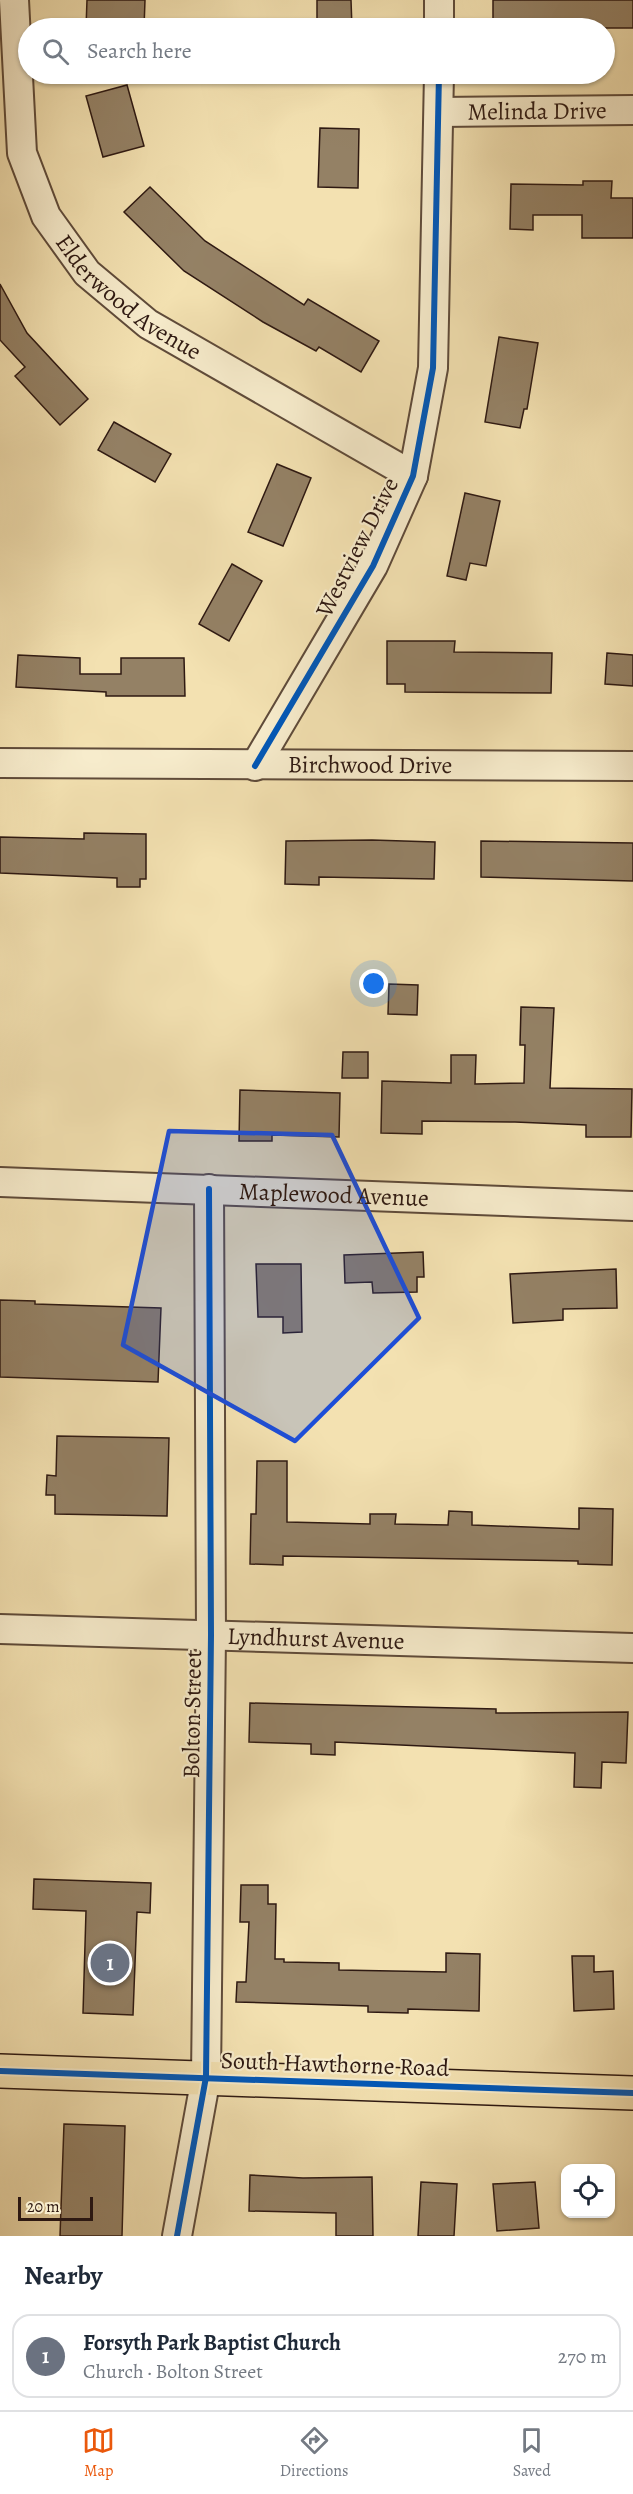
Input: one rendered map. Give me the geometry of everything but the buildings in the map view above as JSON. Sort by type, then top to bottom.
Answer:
[{"type":"main road","name":"South Hawthorne Road","points":[[0,2071],[633,2093]]},
{"type":"street","points":[[439,0],[439,18]]},
{"type":"street","name":"Elderwood Avenue","points":[[9,16],[22,153],[46,216],[87,273],[148,324],[413,476]]},
{"type":"street","name":"Westview Drive","points":[[255,766],[373,566],[413,476],[432,368],[439,84]]},
{"type":"street","name":"Melinda Drive","points":[[439,112],[633,110]]},
{"type":"street","name":"Birchwood Drive","points":[[0,763],[633,766]]},
{"type":"street","name":"Maplewood Avenue","points":[[0,1182],[633,1206]]},
{"type":"street","name":"Bolton Street","points":[[177,2236],[206,2077],[212,1635],[209,1190]]},
{"type":"street","name":"Lyndhurst Avenue","points":[[0,1629],[633,1648]]},
{"type":"highlighted area","points":[[169,1131],[332,1135],[419,1318],[295,1441],[123,1345]]},
{"type":"cycle path","points":[[255,766],[373,566],[413,476],[433,368],[439,84]]},
{"type":"cycle path","points":[[177,2236],[206,2077],[211,1635],[209,1189]]},
{"type":"cycle path","points":[[0,2071],[633,2093]]},
{"type":"place","name":"Forsyth Park Baptist Church","points":[[110,1963]]}]
